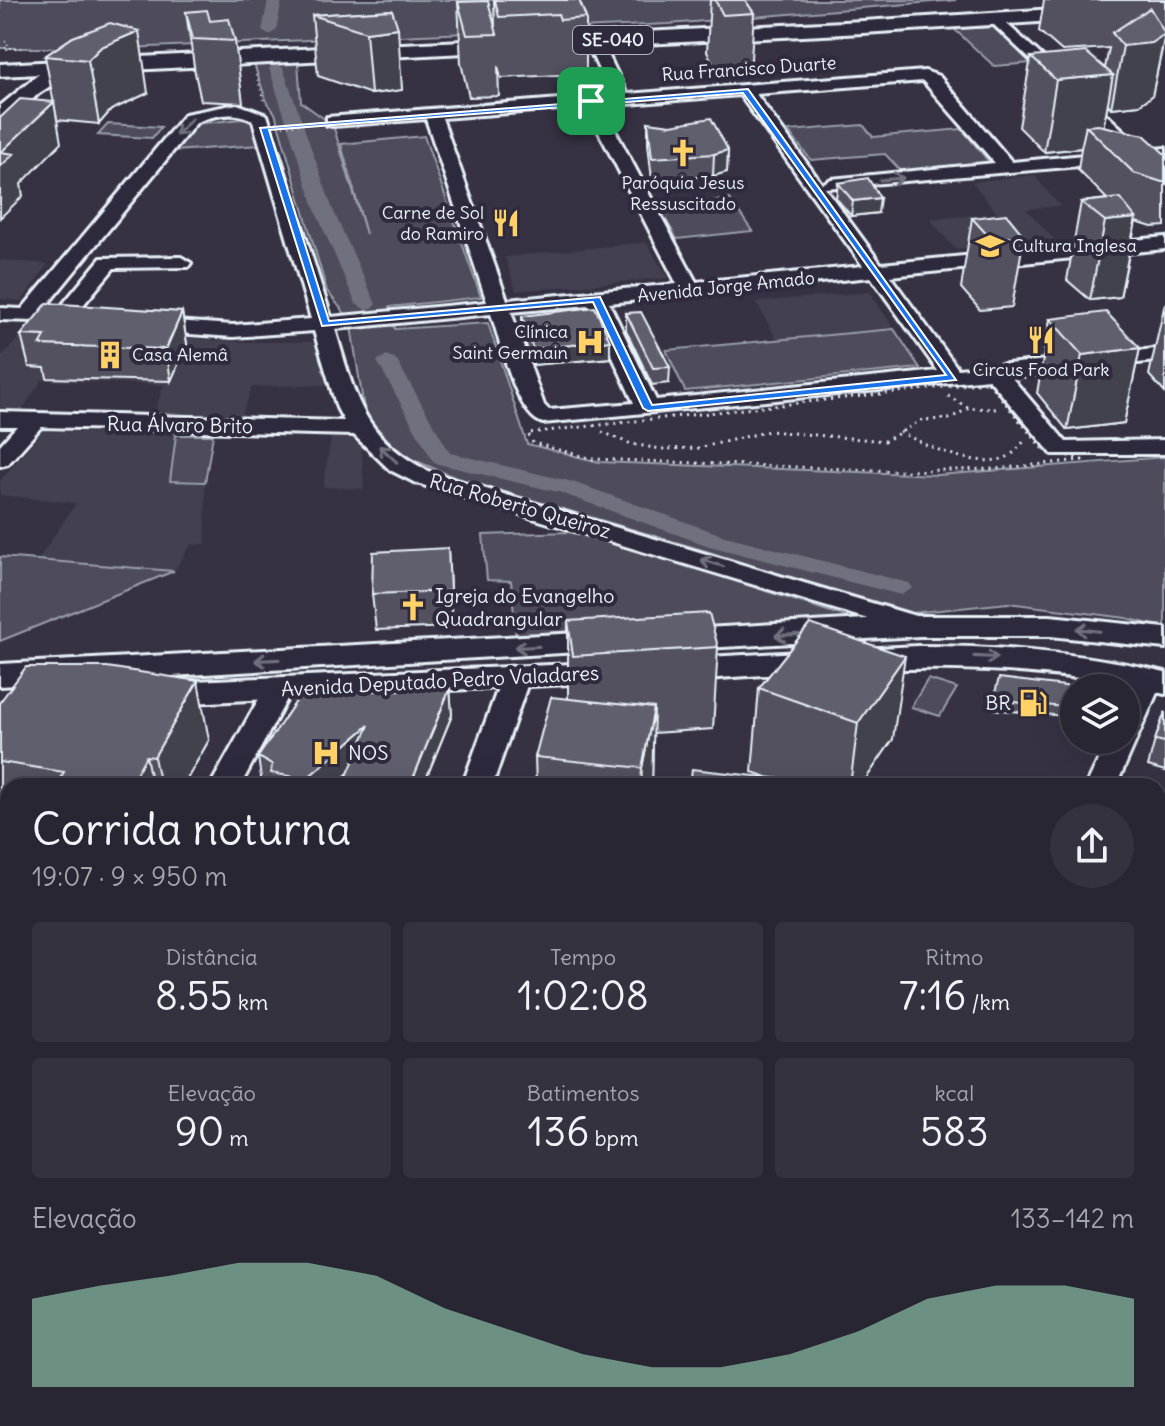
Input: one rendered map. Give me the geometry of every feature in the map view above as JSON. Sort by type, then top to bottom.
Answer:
[{"type":"main road","name":"SE-040","points":[[839,16],[989,0]]},
{"type":"main road","points":[[969,11],[1026,0]]},
{"type":"main road","points":[[1133,5],[1165,0]]},
{"type":"main road","name":"SE-040","points":[[2,58],[61,68],[127,65],[997,20],[1133,5]]},
{"type":"main road","name":"SE-040","points":[[2,58],[839,16],[1133,5],[1165,8]]},
{"type":"main road","points":[[6,127],[30,89],[61,68],[110,58],[317,44]]},
{"type":"main road","points":[[2,58],[30,89]]},
{"type":"main road","points":[[6,127],[60,89],[127,65]]},
{"type":"main road","name":"Avenida Deputado Pedro Valadares","points":[[0,700],[279,688],[439,666],[516,677],[600,658],[920,626],[1050,626],[1165,638]]},
{"type":"main road","name":"Avenida Deputado Pedro Valadares","points":[[0,675],[439,666],[600,658],[973,656],[1081,665],[1157,681]]},
{"type":"street","points":[[997,20],[1165,178]]},
{"type":"street","points":[[594,42],[621,99]]},
{"type":"street","name":"Rua Francisco Duarte","points":[[339,121],[353,134],[434,120],[591,101],[930,77],[1009,169]]},
{"type":"street","points":[[745,90],[879,272],[946,384]]},
{"type":"street","points":[[591,101],[691,291]]},
{"type":"street","points":[[27,316],[191,118],[222,110],[260,121]]},
{"type":"street","points":[[434,120],[534,407],[543,416],[946,384],[1165,354]]},
{"type":"street","name":"Rua Roberto Queiroz","points":[[260,121],[325,324],[348,408],[360,428],[398,465],[461,492],[564,518],[920,626]]},
{"type":"street","points":[[815,186],[1165,153]]},
{"type":"street","name":"Avenida Jorge Amado","points":[[121,323],[233,331],[325,324],[1165,243]]},
{"type":"street","points":[[62,318],[108,262],[181,263]]},
{"type":"street","points":[[597,299],[648,408]]},
{"type":"street","points":[[0,314],[91,320]]},
{"type":"street","points":[[992,378],[1060,449],[1165,447]]},
{"type":"street","name":"Rua Álvaro Brito","points":[[0,419],[360,428]]},
{"type":"street","points":[[0,459],[33,422]]},
{"type":"street","points":[[480,778],[516,677]]},
{"type":"street","points":[[1140,708],[1157,681]]},
{"type":"street","points":[[229,778],[279,688]]},
{"type":"street","points":[[1105,778],[1116,754]]},
{"type":"path","points":[[250,58],[266,108],[260,121],[339,121]]},
{"type":"path","points":[[992,378],[595,430],[631,444],[661,449],[699,448],[769,431],[801,431],[867,442],[885,441],[922,420],[949,419],[969,408],[1010,409]]},
{"type":"path","points":[[992,378],[1010,409],[1042,448],[1082,460],[995,469],[900,471],[593,459],[533,443],[528,433],[992,378]]},
{"type":"path","points":[[946,384],[969,408]]},
{"type":"path","points":[[899,432],[915,441],[979,459],[1001,459],[1012,455],[1031,434]]},
{"type":"shaded area","points":[[0,0],[956,0],[669,24],[127,48],[0,48]]},
{"type":"shaded area","points":[[993,27],[1032,63],[994,66],[954,29]]},
{"type":"shaded area","points":[[298,63],[301,102],[333,125],[366,234],[341,144],[424,136],[481,297],[389,307],[395,329],[488,323],[527,444],[599,462],[938,475],[1165,457],[1165,628],[1126,618],[1008,603],[902,614],[706,551],[454,477],[402,455],[365,415],[350,320],[327,291],[275,113],[267,103],[254,64]]},
{"type":"shaded area","points":[[241,119],[251,121],[259,145],[173,151],[196,124]]},
{"type":"shaded area","points":[[108,124],[161,127],[152,138],[98,135]]},
{"type":"shaded area","points":[[863,125],[873,137],[962,129],[990,163],[903,173],[885,154],[811,160],[788,131]]},
{"type":"shaded area","name":"Cultura Inglesa","points":[[1034,175],[1060,206],[1026,209],[1054,239],[955,249],[930,219],[997,213],[972,182]]},
{"type":"shaded area","points":[[730,199],[752,231],[677,239],[658,206]]},
{"type":"shaded area","points":[[646,242],[668,278],[516,291],[505,257]]},
{"type":"shaded area","points":[[0,260],[48,264],[22,301],[0,299]]},
{"type":"shaded area","points":[[870,292],[894,329],[777,340],[756,302]]},
{"type":"shaded area","points":[[30,326],[241,342],[318,342],[329,385],[252,387],[241,417],[153,415],[164,385],[42,380],[20,413],[0,411],[0,358]]},
{"type":"shaded area","points":[[894,329],[920,368],[685,391],[666,350]]},
{"type":"shaded area","points":[[42,431],[176,435],[170,480],[205,482],[206,544],[191,545],[174,571],[38,560],[76,503],[0,495],[0,481]]},
{"type":"shaded area","points":[[176,435],[213,435],[205,482],[170,481]]},
{"type":"shaded area","points":[[331,437],[361,438],[364,489],[323,487]]},
{"type":"shaded area","points":[[569,532],[654,555],[856,620],[516,638],[511,581],[487,580],[483,535]]},
{"type":"shaded area","points":[[0,557],[174,571],[0,641]]},
{"type":"shaded area","points":[[928,679],[957,688],[940,716],[911,707]]},
{"type":"building","points":[[495,0],[579,0],[586,18],[560,20],[558,14],[499,17]]},
{"type":"building","points":[[715,0],[745,0],[754,13],[723,15]]},
{"type":"building","points":[[488,1],[497,34],[467,35],[458,2]]},
{"type":"building","points":[[1150,8],[1165,34],[1151,43],[1123,46],[1112,33]]},
{"type":"building","points":[[207,10],[210,21],[229,19],[235,41],[193,39],[186,12]]},
{"type":"building","points":[[392,10],[398,28],[366,32],[312,15]]},
{"type":"building","points":[[110,23],[139,31],[101,47],[88,60],[45,56],[73,37]]},
{"type":"building","points":[[1086,52],[1113,75],[1056,80],[1031,57]]},
{"type":"building","points":[[20,99],[54,102],[1,152],[14,154],[0,167],[0,118]]},
{"type":"building","points":[[711,118],[728,150],[714,154],[652,158],[648,122],[671,125]]},
{"type":"building","points":[[1098,125],[1144,135],[1165,154],[1165,182],[1134,173],[1086,126]]},
{"type":"building","points":[[868,178],[880,198],[853,201],[838,183]]},
{"type":"building","points":[[1120,198],[1136,218],[1105,221],[1081,202]]},
{"type":"building","points":[[1006,214],[1024,236],[991,239],[972,218]]},
{"type":"building","points":[[47,303],[182,312],[166,349],[40,345],[45,336],[21,335]]},
{"type":"building","points":[[595,307],[610,341],[533,349],[522,316]]},
{"type":"building","points":[[641,312],[670,367],[653,368],[626,313]]},
{"type":"building","points":[[1106,312],[1140,348],[1082,355],[1050,319]]},
{"type":"building","points":[[448,548],[450,591],[372,594],[373,552]]},
{"type":"building","points":[[709,613],[718,647],[573,656],[568,621]]},
{"type":"building","points":[[810,624],[905,656],[858,723],[759,688]]},
{"type":"building","points":[[26,667],[107,667],[198,681],[154,757],[146,756],[134,778],[60,778],[64,772],[0,762],[0,702]]},
{"type":"building","points":[[999,678],[1060,685],[1060,707],[993,700]]},
{"type":"building","points":[[450,688],[413,778],[346,778],[369,725],[307,778],[271,773],[272,764],[258,757],[301,694]]},
{"type":"building","points":[[551,697],[654,708],[642,768],[535,757]]},
{"type":"building","points":[[1165,712],[1165,742],[1155,740]]},
{"type":"building","points":[[692,769],[773,778],[691,778]]},
{"type":"waterway","points":[[269,31],[275,0]]},
{"type":"waterway","points":[[276,68],[324,210],[366,304]]},
{"type":"waterway","points":[[387,361],[442,458],[565,487],[717,541],[901,588]]},
{"type":"place","name":"Paróquia Jesus Ressuscitado","points":[[683,153]]},
{"type":"place","name":"Carne de Sol do Ramiro","points":[[506,223]]},
{"type":"place","name":"Cultura Inglesa","points":[[990,246]]},
{"type":"place","name":"Circus Food Park","points":[[1041,340]]},
{"type":"place","name":"Clínica Saint Germain","points":[[590,342]]},
{"type":"place","name":"Casa Alemâ","points":[[110,355]]},
{"type":"place","name":"Igreja do Evangelho Quadrangular","points":[[413,607]]},
{"type":"place","name":"BR","points":[[1033,703]]},
{"type":"place","name":"NOS","points":[[326,753]]},
{"type":"route","points":[[745,90],[953,377],[648,408],[597,299],[325,324],[264,128],[591,101],[745,90]]}]
